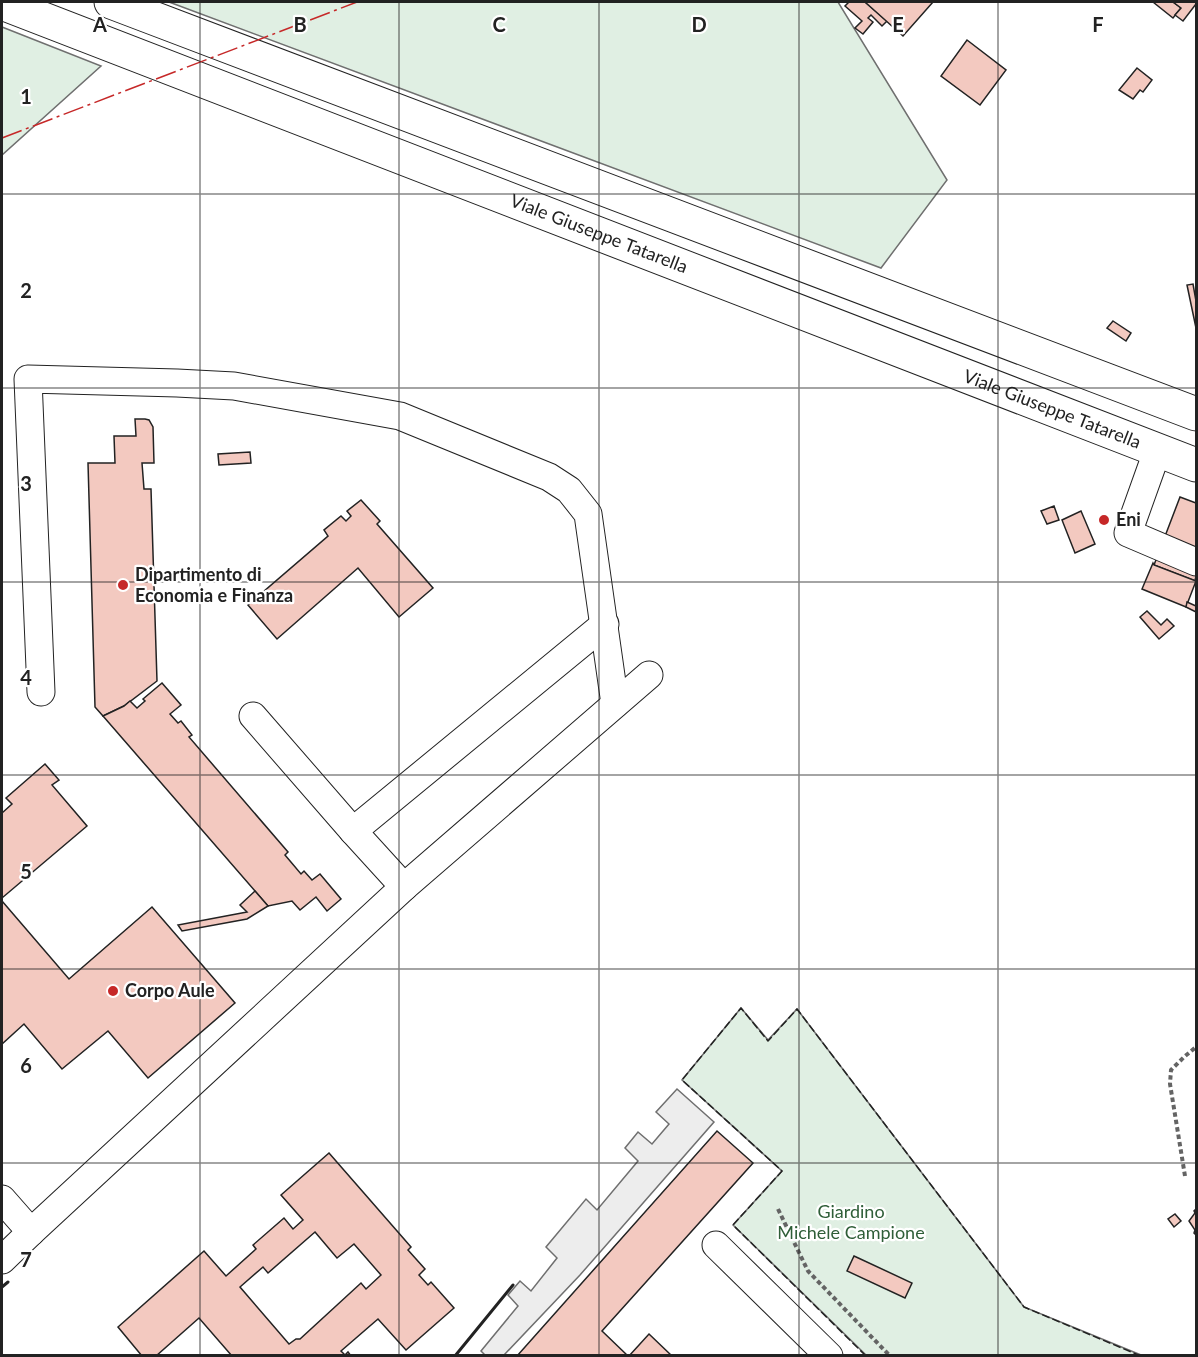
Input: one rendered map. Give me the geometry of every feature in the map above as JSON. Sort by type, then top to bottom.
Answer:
[{"type":"main road","points":[[111,2],[1197,414]]},
{"type":"main road","name":"Viale Giuseppe Tatarella","points":[[2,3],[1197,465]]},
{"type":"street","points":[[41,692],[27,379],[234,386],[400,416],[549,477],[568,490],[588,514],[615,704]]},
{"type":"street","points":[[1158,449],[1128,533],[1197,562]]},
{"type":"street","points":[[353,831],[604,624]]},
{"type":"street","points":[[2,1260],[404,887],[649,675]]},
{"type":"street","points":[[253,716],[404,887]]},
{"type":"street","points":[[2,1199],[31,1232]]},
{"type":"street","points":[[716,1245],[830,1356]]},
{"type":"path","points":[[1185,1176],[1170,1084],[1171,1070],[1197,1047]]},
{"type":"path","points":[[778,1209],[808,1271],[890,1356]]},
{"type":"green space","points":[[169,2],[838,2],[947,180],[881,268]]},
{"type":"green space","points":[[2,27],[101,66],[2,155]]},
{"type":"green space","name":"Giardino Michele Campione","points":[[741,1008],[768,1040],[797,1009],[1024,1307],[1141,1355],[866,1355],[733,1225],[782,1171],[682,1080]]},
{"type":"shaded area","points":[[677,1089],[714,1122],[580,1275],[504,1355],[485,1355],[481,1351],[518,1306],[508,1295],[520,1281],[531,1291],[557,1258],[546,1247],[586,1199],[597,1210],[638,1161],[625,1148],[638,1132],[652,1144],[669,1124],[656,1112]]},
{"type":"building","points":[[849,2],[865,2],[887,21],[882,26],[871,15],[868,18],[873,22],[863,34],[855,28],[862,21],[845,6]]},
{"type":"building","points":[[865,2],[933,2],[903,36]]},
{"type":"building","points":[[1153,2],[1173,2],[1181,8],[1173,18]]},
{"type":"building","points":[[1173,2],[1196,2],[1196,4],[1183,21],[1175,15],[1181,8]]},
{"type":"building","points":[[967,40],[1006,70],[980,105],[941,76]]},
{"type":"building","points":[[1137,68],[1152,80],[1143,92],[1140,90],[1133,99],[1119,90]]},
{"type":"building","points":[[1193,284],[1196,301],[1196,328],[1187,285]]},
{"type":"building","points":[[1113,321],[1131,333],[1126,341],[1107,328]]},
{"type":"building","name":"Dipartimento di Economia e Finanza","points":[[135,419],[149,420],[153,427],[154,463],[142,463],[144,489],[151,489],[157,681],[124,706],[103,716],[95,707],[88,463],[115,463],[114,436],[136,436]]},
{"type":"building","points":[[250,452],[251,463],[219,465],[218,454]]},
{"type":"building","points":[[1180,497],[1196,503],[1195,581],[1154,565]]},
{"type":"building","points":[[361,500],[380,521],[377,524],[433,588],[399,617],[358,568],[277,639],[248,605],[328,536],[324,530],[341,516],[346,521],[351,516],[347,511]]},
{"type":"building","points":[[1054,506],[1059,520],[1047,524],[1041,511]]},
{"type":"building","points":[[1081,511],[1095,544],[1075,553],[1062,520]]},
{"type":"building","points":[[1153,563],[1196,581],[1186,607],[1142,589]]},
{"type":"building","points":[[1187,602],[1196,606],[1196,612],[1186,607]]},
{"type":"building","points":[[1147,611],[1161,625],[1167,619],[1174,626],[1159,639],[1140,617]]},
{"type":"building","points":[[162,683],[181,705],[170,714],[178,723],[181,721],[192,735],[189,737],[288,852],[285,855],[301,874],[304,871],[312,880],[320,874],[341,899],[327,911],[316,897],[300,910],[292,901],[268,906],[103,716],[130,701],[137,708],[145,701],[143,699]]},
{"type":"building","points":[[45,764],[59,780],[52,785],[87,826],[2,898],[2,813],[12,804],[6,798]]},
{"type":"building","points":[[255,891],[268,906],[247,919],[182,931],[178,925],[247,912],[240,905]]},
{"type":"building","name":"Corpo Aule","points":[[2,901],[69,979],[152,907],[235,1003],[148,1078],[108,1031],[62,1069],[24,1024],[2,1044]]},
{"type":"building","points":[[717,1131],[753,1163],[602,1331],[628,1356],[517,1356]]},
{"type":"building","points":[[329,1153],[411,1247],[408,1250],[425,1269],[419,1275],[428,1285],[431,1282],[454,1308],[406,1350],[378,1319],[341,1351],[345,1355],[348,1352],[351,1356],[232,1356],[199,1318],[156,1356],[142,1356],[118,1327],[204,1251],[226,1276],[256,1249],[253,1245],[284,1218],[293,1229],[303,1220],[281,1195]],"holes":[[[315,1232],[337,1258],[354,1244],[381,1275],[366,1289],[361,1283],[300,1339],[289,1344],[240,1287],[263,1267],[268,1273]]]},
{"type":"building","points":[[1196,1209],[1196,1235],[1189,1221]]},
{"type":"building","points":[[1175,1214],[1181,1221],[1174,1227],[1168,1219]]},
{"type":"building","points":[[854,1256],[912,1283],[905,1298],[847,1271]]},
{"type":"building","points":[[649,1334],[672,1356],[629,1356]]},
{"type":"fence","points":[[866,1356],[733,1225],[782,1171],[682,1080],[741,1008],[768,1041],[797,1009],[1024,1307],[1141,1356]]},
{"type":"wall","points":[[2,1287],[8,1282]]},
{"type":"wall","points":[[455,1356],[513,1285]]},
{"type":"power","points":[[2,138],[357,2]]},
{"type":"place","name":"Eni","points":[[1104,520]]},
{"type":"place","name":"Dipartimento di Economia e Finanza","points":[[123,585]]},
{"type":"place","name":"Corpo Aule","points":[[113,991]]}]
